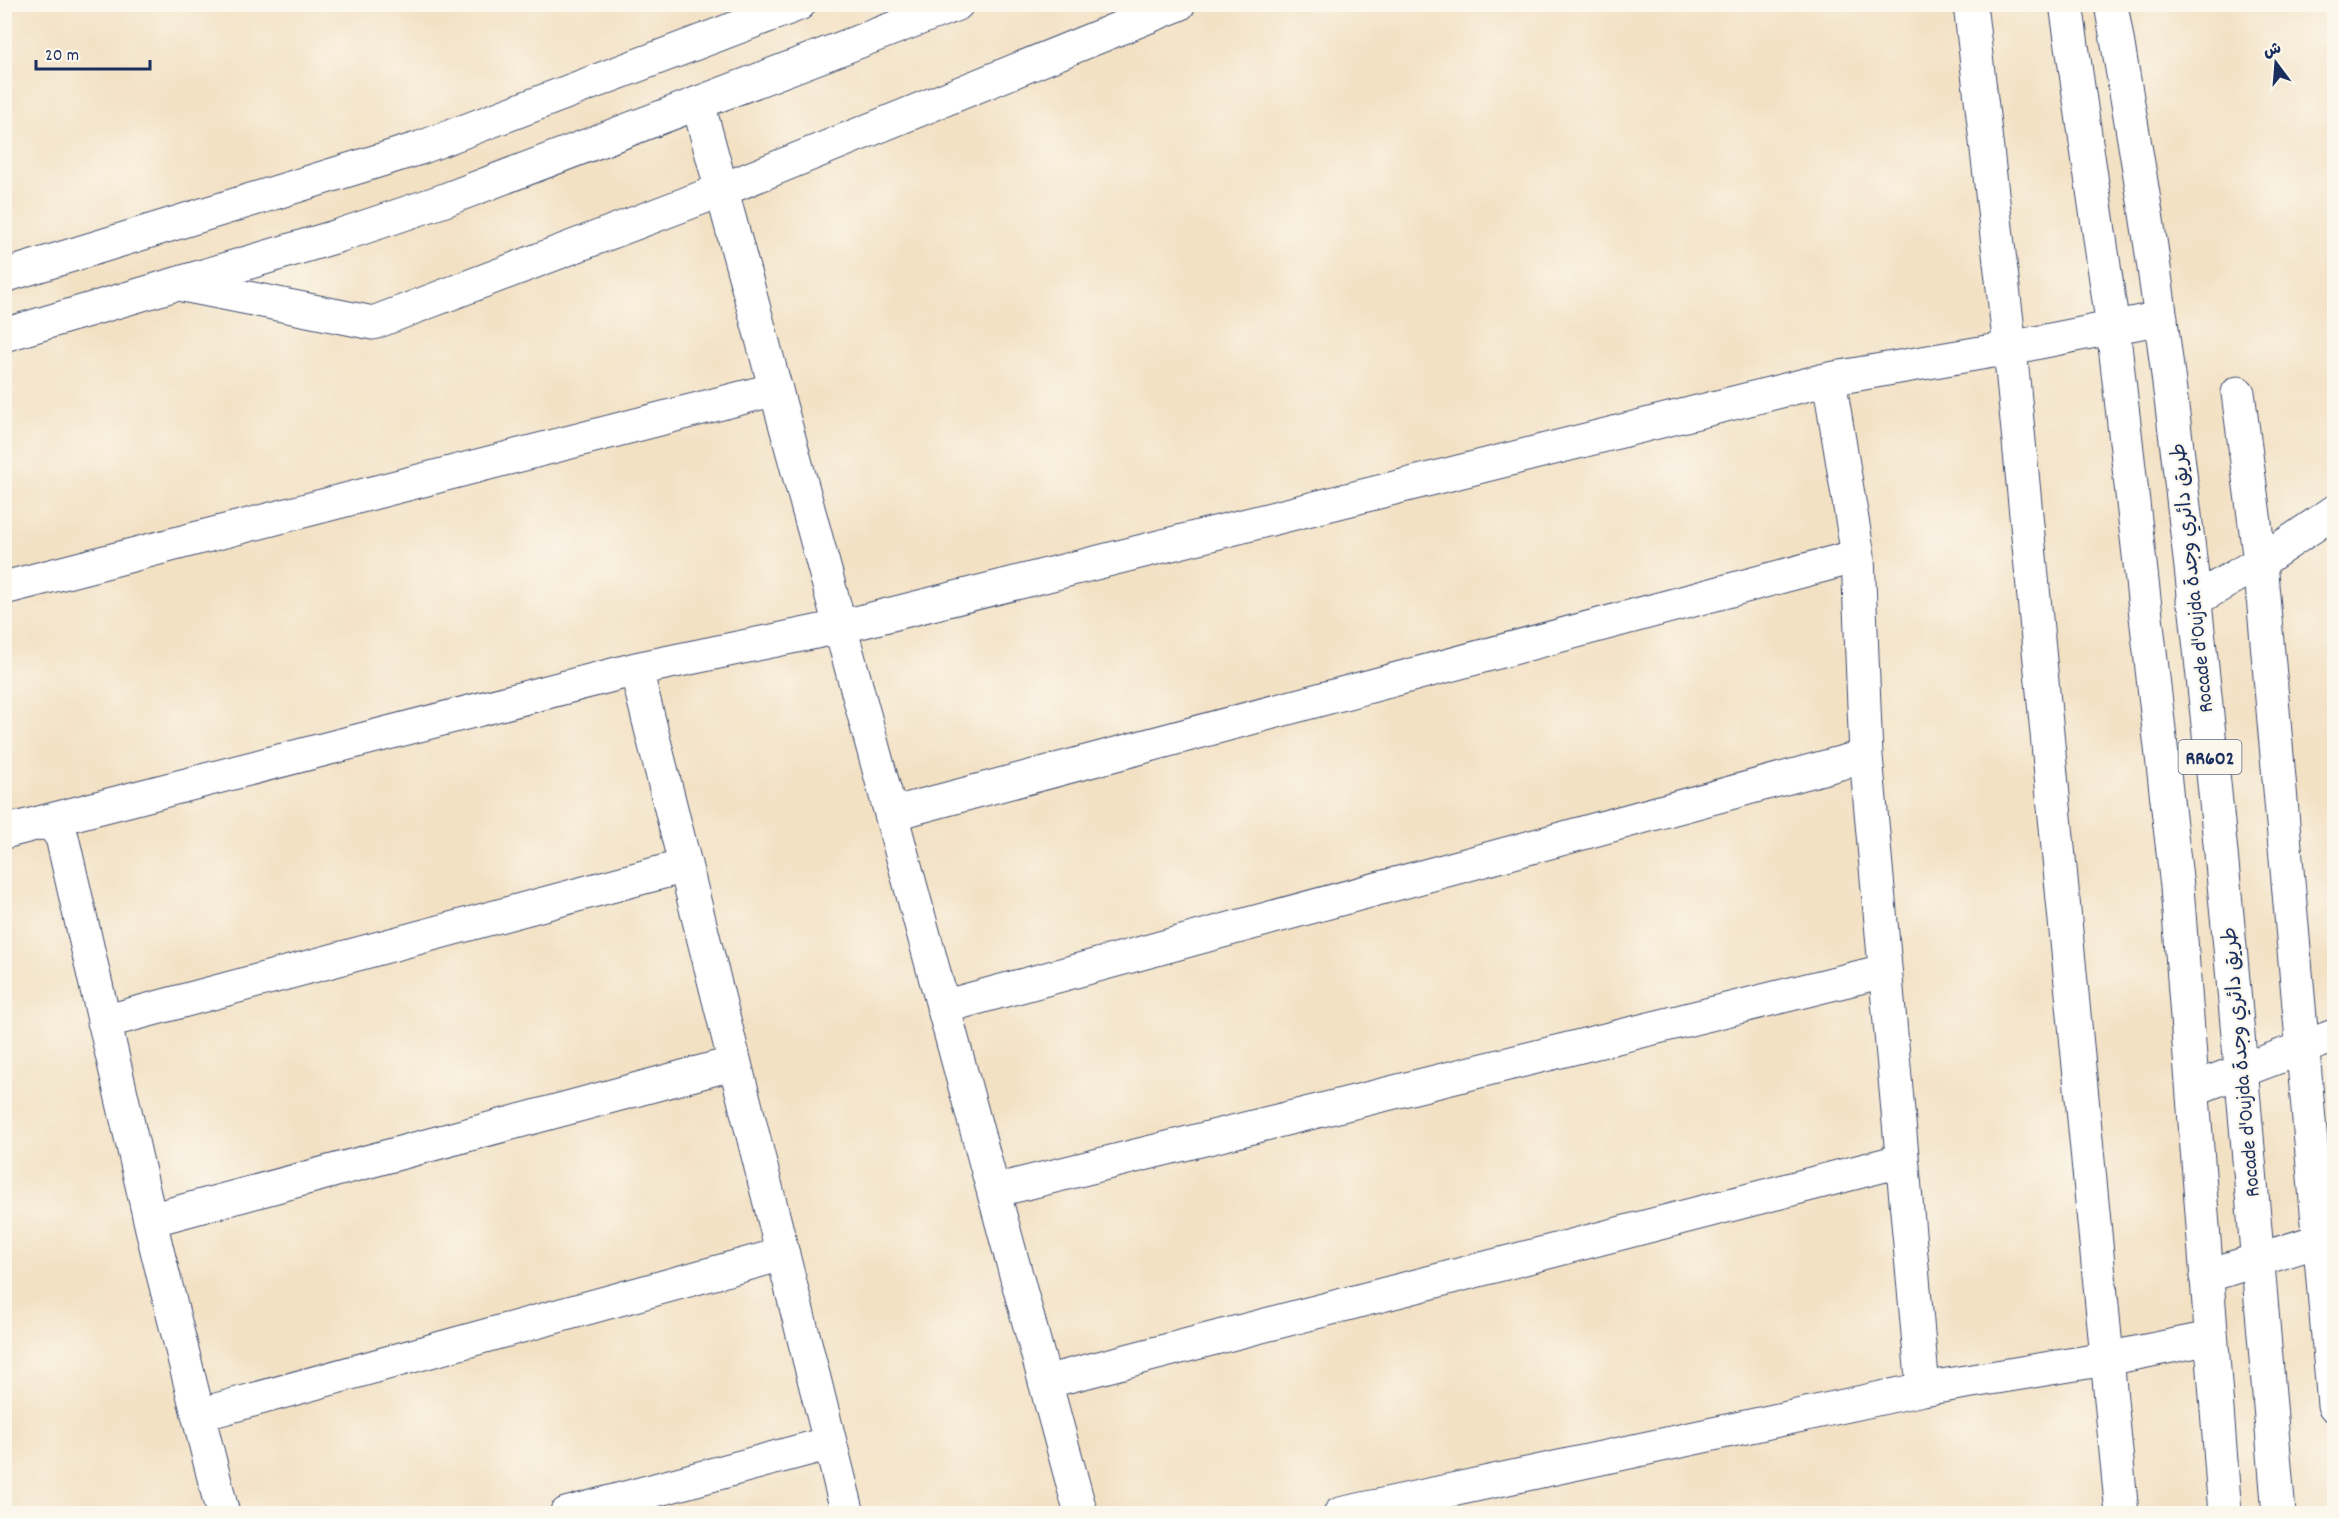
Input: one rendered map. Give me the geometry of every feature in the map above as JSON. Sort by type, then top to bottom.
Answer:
[{"type":"main road","points":[[4,276],[420,148],[799,4]]},
{"type":"main road","points":[[4,335],[338,236],[442,201],[957,4]]},
{"type":"main road","points":[[178,284],[373,323],[722,190],[1179,4]]},
{"type":"main road","points":[[1970,4],[2010,348],[2122,1514]]},
{"type":"main road","name":"RR602","points":[[2066,4],[2113,327],[2177,887],[2225,1514]]},
{"type":"main road","name":"Rocade d'Oujda طريق دائري وجدة","points":[[2111,4],[2161,318],[2193,601],[2242,1072],[2279,1514]]},
{"type":"main road","points":[[698,103],[1081,1514]]},
{"type":"main road","points":[[4,832],[636,669],[840,627],[1829,379],[2010,348],[2161,318]]},
{"type":"main road","points":[[1829,379],[1858,556],[1866,756],[1900,1161],[1923,1389]]},
{"type":"main road","points":[[4,588],[776,389]]},
{"type":"main road","points":[[2238,393],[2260,562],[2303,1050],[2327,1239],[2334,1405]]},
{"type":"main road","points":[[2193,601],[2260,562],[2334,512]]},
{"type":"main road","points":[[891,814],[1858,556]]},
{"type":"main road","points":[[636,669],[848,1514]]},
{"type":"main road","points":[[943,1007],[1866,756]]},
{"type":"main road","points":[[43,823],[53,825],[62,837],[150,1220],[223,1514]]},
{"type":"main road","points":[[104,1022],[686,866]]},
{"type":"main road","points":[[994,1191],[1884,971]]},
{"type":"main road","points":[[2193,1089],[2303,1050],[2334,1036]]},
{"type":"main road","points":[[150,1220],[735,1063]]},
{"type":"main road","points":[[1045,1382],[1900,1161]]},
{"type":"main road","points":[[2206,1276],[2327,1239]]},
{"type":"main road","points":[[198,1415],[783,1254]]},
{"type":"main road","points":[[1340,1514],[1923,1389],[2106,1359],[2211,1338]]},
{"type":"main road","points":[[566,1514],[830,1443]]}]
